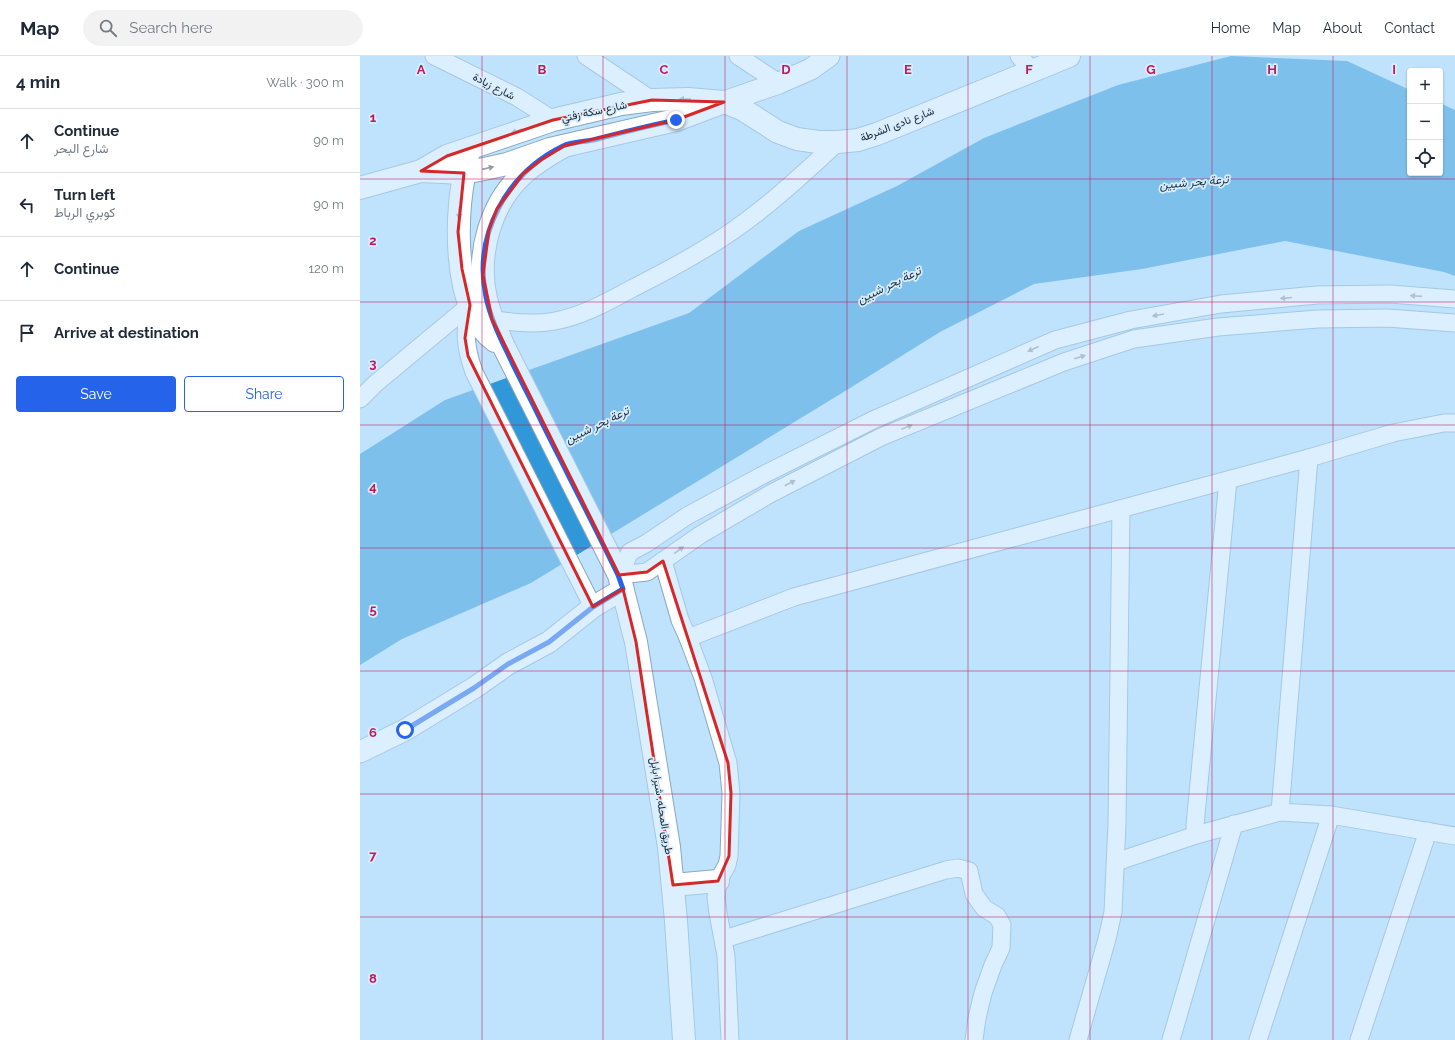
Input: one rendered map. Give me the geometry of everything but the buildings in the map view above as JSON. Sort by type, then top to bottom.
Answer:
[{"type":"main road","name":"شارع نادى الشرطة","points":[[724,102],[742,109],[778,132],[797,139],[818,142],[858,140],[877,134],[1025,63],[1069,56]]},
{"type":"main road","name":"شارع سكة زفتي","points":[[364,184],[421,171],[447,156],[553,120],[621,104],[652,100],[688,99],[724,102]]},
{"type":"main road","points":[[421,171],[464,173],[508,164],[550,149],[676,120],[724,102]]},
{"type":"main road","name":"طريق المحله, شبرا بابل","points":[[564,146],[541,160],[523,174],[508,191],[497,209],[489,230],[484,252],[483,275],[486,297],[492,319],[621,582],[636,642],[669,847],[697,883],[684,1040]]},
{"type":"main road","points":[[471,147],[464,173],[458,213],[458,232],[462,269],[470,305],[475,318],[483,330],[508,354]]},
{"type":"street","name":"شارع زيادة","points":[[434,56],[517,98],[553,120]]},
{"type":"street","points":[[586,56],[652,100]]},
{"type":"street","points":[[738,56],[779,83]]},
{"type":"street","name":"شارع سكة زفتي","points":[[724,102],[779,83],[811,69],[829,56]]},
{"type":"street","points":[[492,319],[513,323],[534,324],[556,321],[576,316],[611,300],[708,248],[732,232],[786,188],[838,142]]},
{"type":"street","points":[[621,582],[630,552],[647,543],[687,516],[760,476],[873,420],[1055,340],[1131,320],[1221,304],[1317,296],[1383,294],[1455,300]]},
{"type":"street","points":[[470,305],[466,321],[466,338],[468,356],[474,372],[593,607]]},
{"type":"street","points":[[360,399],[375,384],[470,305]]},
{"type":"street","points":[[360,752],[405,730],[474,688],[508,664],[549,642],[593,607],[621,582],[647,572],[700,535],[770,494],[881,437],[1064,362],[1134,339],[1218,327],[1318,319],[1387,318],[1455,323]]},
{"type":"street","points":[[688,638],[794,597],[1309,458],[1394,433],[1444,423],[1455,423]]},
{"type":"street","points":[[1280,812],[1309,458]]},
{"type":"street","points":[[1196,834],[1195,818],[1228,480]]},
{"type":"street","points":[[1078,1040],[1107,939],[1113,912],[1116,862],[1121,509]]},
{"type":"street","points":[[663,561],[680,620],[703,678],[720,731],[728,763],[731,793],[729,856],[727,866],[697,883],[716,897],[726,956],[730,1040]]},
{"type":"street","points":[[1116,862],[1196,834],[1280,812],[1331,816],[1455,836]]},
{"type":"street","points":[[1258,1040],[1331,816]]},
{"type":"street","points":[[1171,1040],[1234,824]]},
{"type":"street","points":[[1359,1040],[1428,831]]},
{"type":"street","points":[[724,939],[946,870],[958,868],[969,871],[974,894],[984,908],[997,916],[1002,925],[1000,948],[983,992],[974,1040]]},
{"type":"highlighted area","points":[[652,100],[724,102],[676,120],[564,146],[541,160],[523,174],[497,209],[489,230],[483,275],[492,319],[619,575],[647,572],[663,561],[728,763],[731,793],[729,856],[718,881],[673,885],[636,642],[623,589],[593,607],[468,356],[465,338],[470,305],[462,269],[458,232],[464,173],[421,171],[447,156],[553,120]]},
{"type":"water","name":"ترعة بحر شبين","points":[[1231,56],[1347,61],[1407,89],[1407,176],[1443,176],[1443,104],[1455,110],[1455,276],[1444,272],[1285,241],[1142,269],[1034,284],[940,332],[531,583],[402,639],[360,665],[360,454],[445,400],[689,313],[799,231],[897,186],[984,138],[1118,85]]},
{"type":"route","points":[[405,730],[474,688],[508,664],[549,642],[593,607],[623,589],[618,575],[511,361],[492,319],[486,297],[483,275],[484,252],[489,230],[497,209],[508,191],[523,174],[541,160],[564,146],[676,120]]}]
